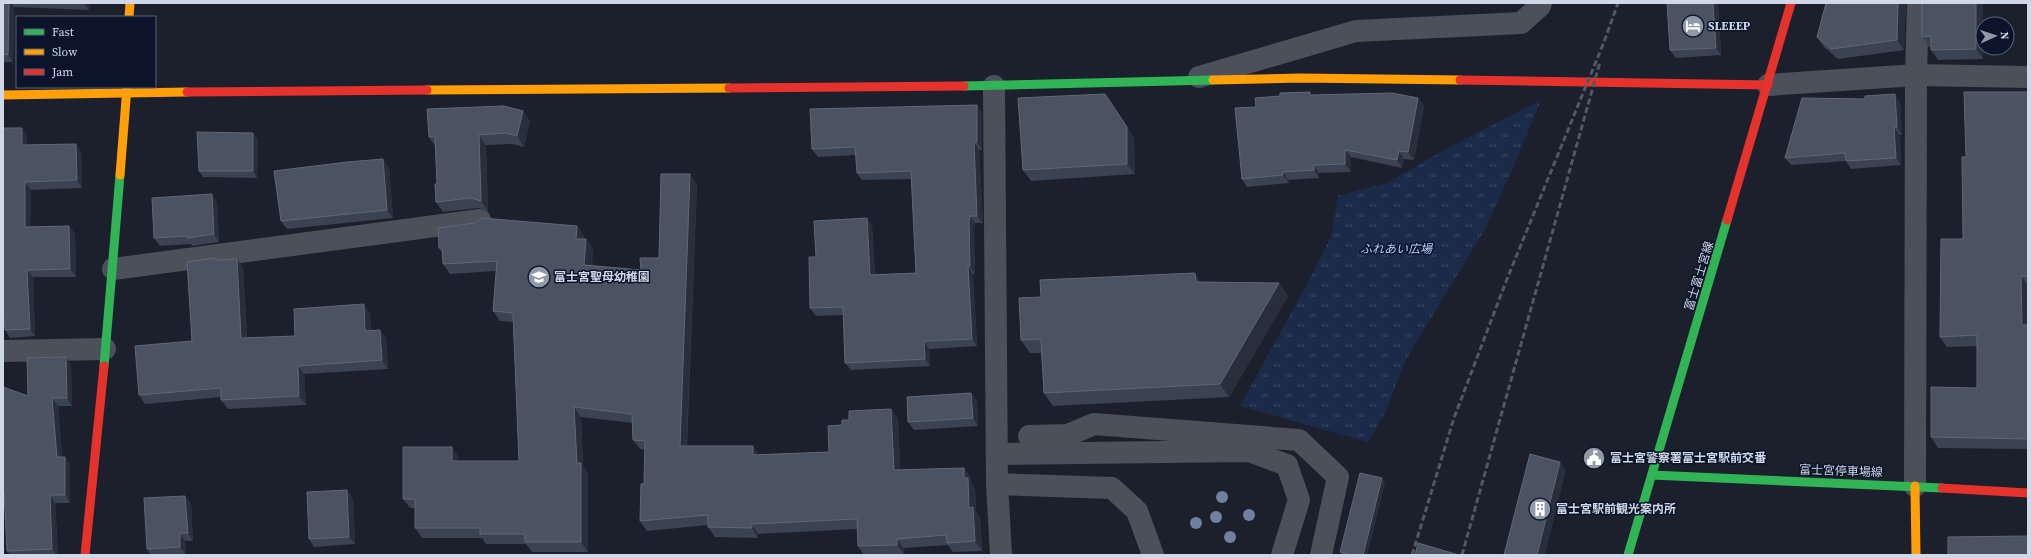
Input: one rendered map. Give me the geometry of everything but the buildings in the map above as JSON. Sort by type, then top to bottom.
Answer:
[{"type":"street","points":[[130,3],[130,16]]},
{"type":"street","points":[[1186,81],[1356,32],[1521,23],[1540,6],[1541,3]]},
{"type":"street","name":"富士富士宮線","points":[[1628,555],[1768,85],[1790,3]]},
{"type":"street","points":[[1916,555],[1914,486],[1916,75],[1918,3]]},
{"type":"street","points":[[3,96],[127,89],[994,86],[1300,78],[1768,85],[1916,75],[2028,77]]},
{"type":"street","points":[[994,86],[997,484],[1001,555]]},
{"type":"street","points":[[85,555],[113,269],[127,89]]},
{"type":"street","points":[[113,269],[480,220]]},
{"type":"street","points":[[3,351],[105,349]]},
{"type":"street","points":[[1029,436],[1068,435],[1094,424],[1299,440],[1338,477],[1321,555]]},
{"type":"street","points":[[997,454],[1249,451],[1287,465],[1299,500],[1282,555]]},
{"type":"street","name":"富士宮停車場線","points":[[1652,475],[1914,486],[2028,493]]},
{"type":"street","points":[[997,484],[1112,488],[1137,511],[1153,555]]},
{"type":"green space","name":"ふれあい広場","points":[[1541,100],[1512,170],[1484,231],[1405,361],[1386,411],[1368,442],[1240,406],[1306,286],[1331,237],[1338,196],[1387,183],[1446,149]]},
{"type":"railway","points":[[1412,555],[1454,418],[1507,279],[1604,42],[1618,3]]},
{"type":"railway","points":[[1462,555],[1600,62]]},
{"type":"traffic: fast","points":[[964,86],[1213,80]]},
{"type":"traffic: fast","points":[[104,366],[120,175]]},
{"type":"traffic: fast","points":[[1628,555],[1727,220]]},
{"type":"traffic: fast","points":[[1652,475],[1942,488]]},
{"type":"traffic: slow","points":[[129,16],[130,3]]},
{"type":"traffic: slow","points":[[1213,80],[1300,78],[1460,80]]},
{"type":"traffic: slow","points":[[120,175],[127,88]]},
{"type":"traffic: slow","points":[[427,90],[729,88]]},
{"type":"traffic: slow","points":[[3,95],[187,92]]},
{"type":"traffic: slow","points":[[1915,486],[1916,555]]},
{"type":"traffic: jam","points":[[1727,220],[1791,3]]},
{"type":"traffic: jam","points":[[1460,80],[1768,85]]},
{"type":"traffic: jam","points":[[729,88],[964,86]]},
{"type":"traffic: jam","points":[[187,92],[427,90]]},
{"type":"traffic: jam","points":[[85,555],[104,366]]},
{"type":"traffic: jam","points":[[1942,488],[2028,493]]},
{"type":"place","name":"SLEEEP","points":[[1693,26]]},
{"type":"place","name":"富士宮聖母幼稚園","points":[[539,277]]},
{"type":"place","name":"富士宮警察署富士宮駅前交番","points":[[1594,458]]},
{"type":"place","name":"富士宮駅前観光案内所","points":[[1540,509]]}]
